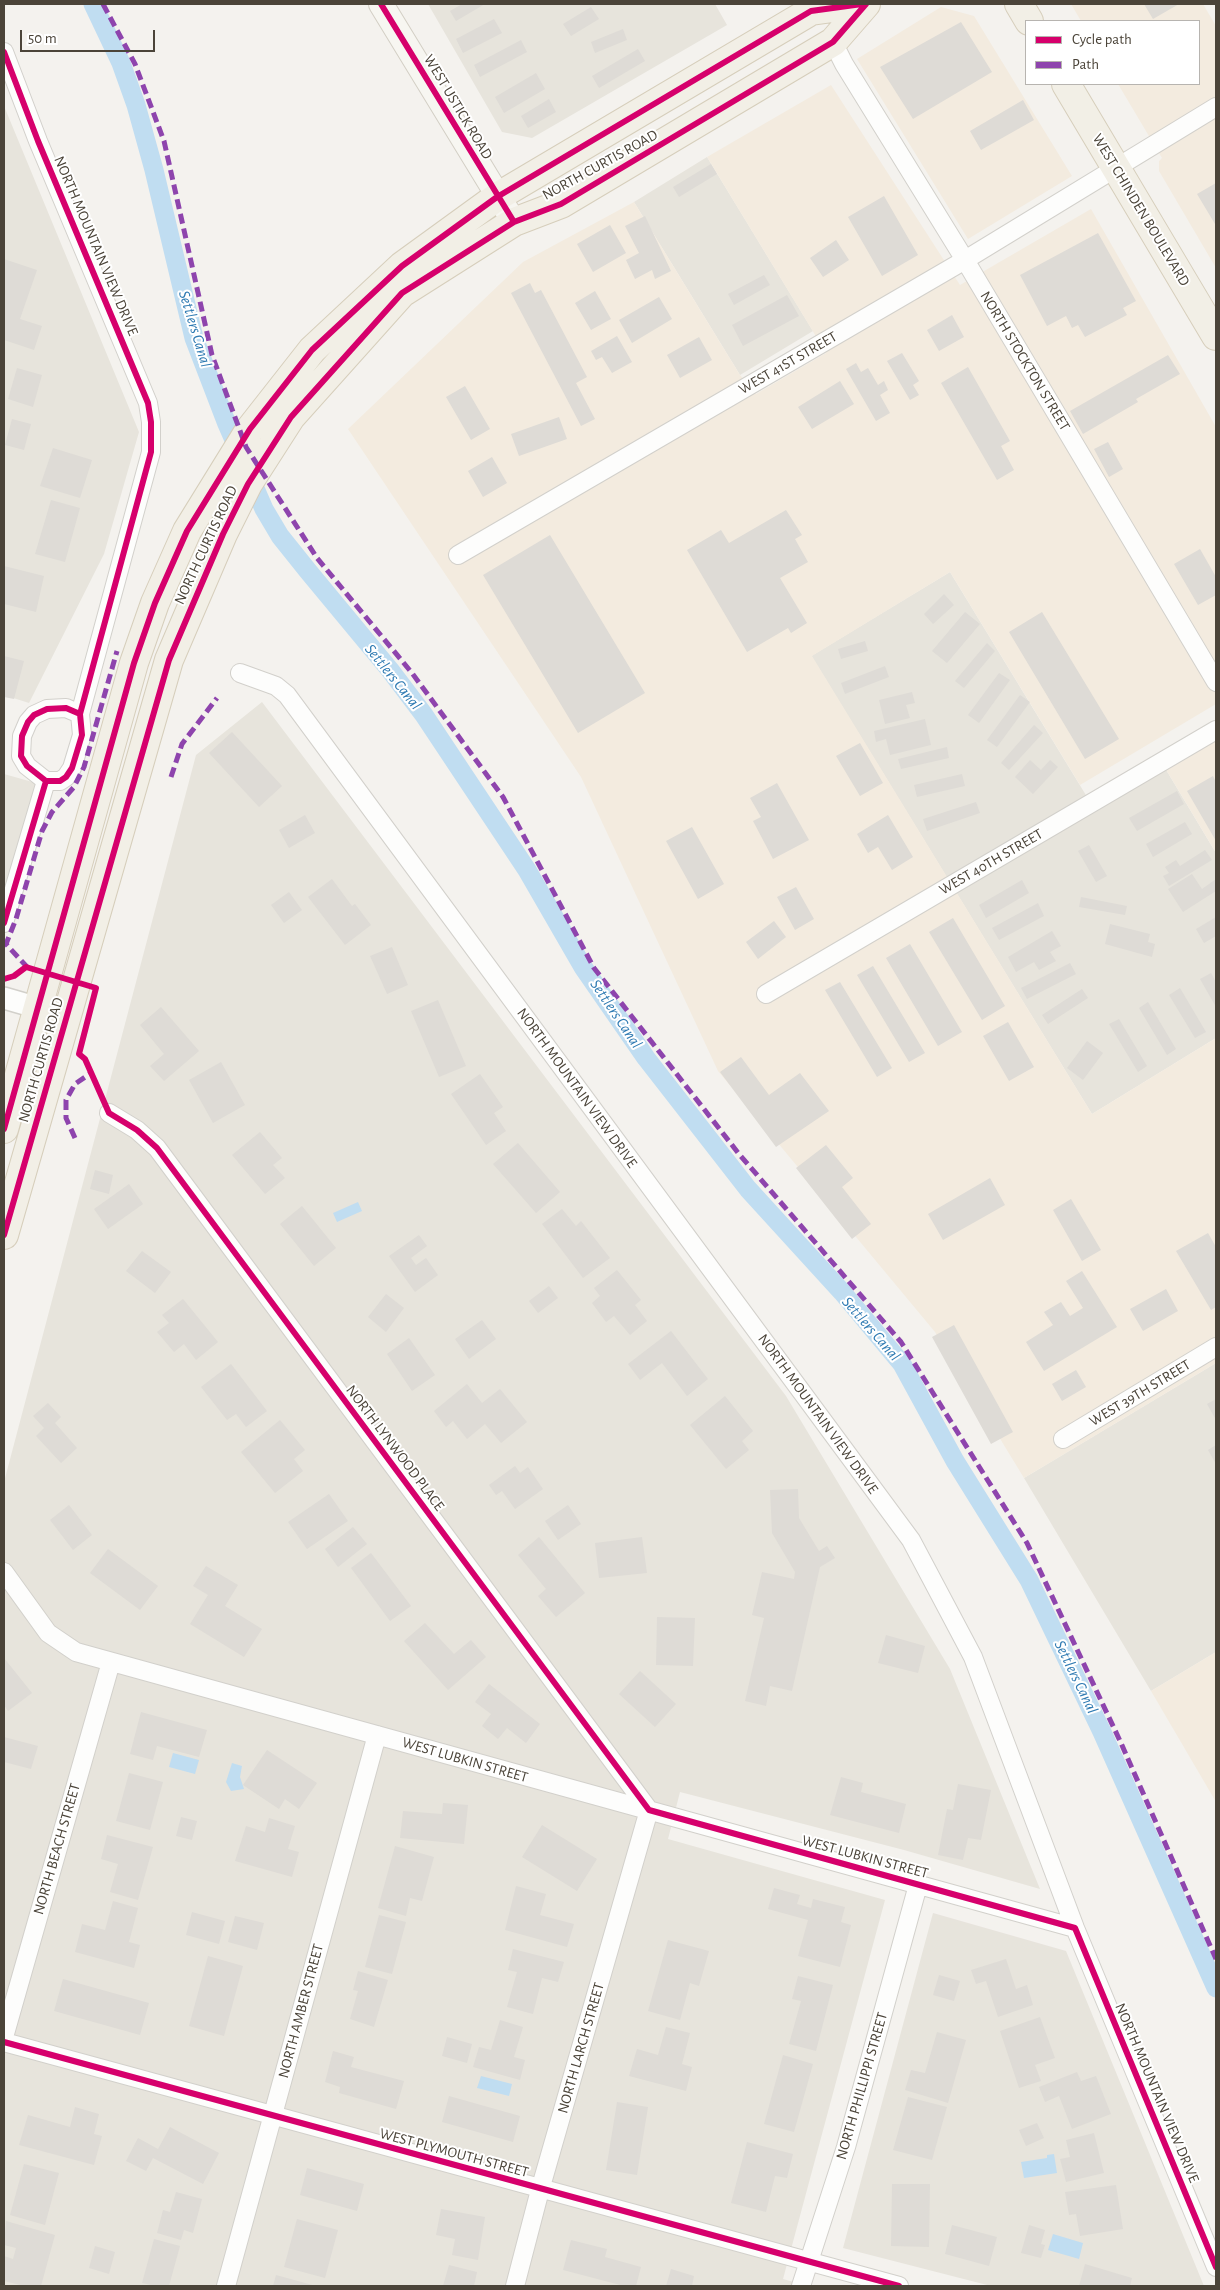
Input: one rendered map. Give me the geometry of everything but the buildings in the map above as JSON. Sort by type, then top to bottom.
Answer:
[{"type":"main road","name":"WEST USTICK ROAD","points":[[381,4],[514,222]]},
{"type":"main road","name":"NORTH CURTIS ROAD","points":[[4,1235],[169,660],[223,534],[248,484],[280,410],[312,350],[402,266],[497,197],[809,8],[864,4]]},
{"type":"main road","name":"NORTH CURTIS ROAD","points":[[5,1122],[134,662],[155,603],[187,531],[250,429],[280,410],[402,293],[514,222],[561,204],[833,42],[864,4]]},
{"type":"main road","points":[[1019,4],[1028,20]]},
{"type":"main road","name":"WEST CHINDEN BOULEVARD","points":[[1067,85],[1216,336]]},
{"type":"street","name":"NORTH STOCKTON STREET","points":[[833,42],[844,64],[965,260],[1216,682]]},
{"type":"street","name":"NORTH MOUNTAIN VIEW DRIVE","points":[[4,52],[38,141],[148,403],[152,429],[151,452],[80,714]]},
{"type":"street","name":"WEST 41ST STREET","points":[[458,556],[965,260],[1216,107]]},
{"type":"street","name":"NORTH MOUNTAIN VIEW DRIVE","points":[[240,673],[276,686],[288,695],[911,1540],[973,1657],[1075,1928],[1216,2267]]},
{"type":"street","points":[[66,708],[80,714],[82,735],[72,768],[60,782],[46,781],[26,766],[21,756],[22,736],[28,722],[34,715],[46,709],[66,708]]},
{"type":"street","name":"WEST 40TH STREET","points":[[766,994],[1216,730]]},
{"type":"street","points":[[4,924],[46,781]]},
{"type":"street","points":[[4,998],[66,1016]]},
{"type":"street","name":"NORTH LYNWOOD PLACE","points":[[109,1113],[137,1130],[157,1148],[649,1810]]},
{"type":"street","name":"WEST 39TH STREET","points":[[1063,1438],[1216,1347]]},
{"type":"street","name":"WEST LUBKIN STREET","points":[[4,1572],[48,1634],[76,1652],[1075,1928]]},
{"type":"street","name":"NORTH BEACH STREET","points":[[4,2036],[111,1662]]},
{"type":"street","name":"NORTH AMBER STREET","points":[[226,2286],[377,1735]]},
{"type":"street","name":"NORTH LARCH STREET","points":[[515,2286],[540,2190],[649,1810]]},
{"type":"street","name":"NORTH PHILLIPPI STREET","points":[[801,2286],[846,2147],[918,1885]]},
{"type":"street","name":"WEST PLYMOUTH STREET","points":[[4,2042],[540,2190],[808,2260],[899,2286]]},
{"type":"shaded area","points":[[428,4],[715,4],[727,25],[532,138],[502,132]]},
{"type":"shaded area","points":[[1071,4],[1203,4],[1216,26],[1216,268],[1159,171],[1159,161],[1162,158],[1119,85],[1200,85],[1200,20],[1080,20]]},
{"type":"shaded area","points":[[941,7],[974,16],[1072,176],[968,239],[857,59]]},
{"type":"shaded area","points":[[831,85],[960,285],[1091,209],[1216,427],[1216,704],[1080,785],[950,572],[812,656],[1092,1114],[1216,1038],[1216,1363],[1024,1478],[935,1332],[718,1071],[581,777],[348,429],[523,262],[634,202],[740,375],[756,394],[826,353],[707,157]]},
{"type":"shaded area","points":[[4,106],[139,432],[104,554],[29,703],[4,695]]},
{"type":"shaded area","points":[[707,157],[813,331],[740,375],[634,202]]},
{"type":"shaded area","points":[[950,572],[1095,810],[1165,768],[1216,853],[1216,1038],[1092,1114],[811,656]]},
{"type":"shaded area","points":[[262,702],[786,1396],[950,1669],[1040,1889],[904,1850],[680,1792],[668,1839],[885,1900],[783,2279],[808,2286],[4,2286],[4,1482],[196,755]]},
{"type":"shaded area","points":[[1216,739],[1216,853],[1165,768]]},
{"type":"shaded area","points":[[4,774],[36,783],[4,901]]},
{"type":"shaded area","points":[[1216,1363],[1216,1652],[1151,1691],[1024,1478]]},
{"type":"shaded area","points":[[1216,1652],[1216,1802],[1151,1691]]},
{"type":"shaded area","points":[[933,1913],[1066,1951],[1204,2286],[991,2286],[843,2248]]},
{"type":"water","points":[[358,1202],[362,1211],[337,1222],[333,1213]]},
{"type":"water","points":[[173,1753],[199,1760],[195,1774],[169,1767]]},
{"type":"water","points":[[232,1763],[242,1766],[240,1777],[244,1789],[231,1791],[226,1782]]},
{"type":"water","points":[[481,2076],[512,2084],[509,2096],[477,2088]]},
{"type":"water","points":[[1054,2154],[1057,2173],[1024,2178],[1021,2162],[1047,2158],[1047,2155]]},
{"type":"water","points":[[1053,2234],[1083,2243],[1079,2259],[1048,2250]]},
{"type":"waterway","name":"Settlers Canal","points":[[93,4],[121,63],[136,105],[154,170],[194,338],[227,424],[264,509],[280,536],[390,670],[424,715],[527,870],[583,967],[646,1058],[748,1189],[842,1292],[902,1364],[955,1461],[1029,1580],[1102,1732],[1216,1988]]},
{"type":"marked path","points":[[103,4],[135,64],[164,141],[212,355],[246,447],[317,558],[412,673],[503,797],[594,968],[739,1154],[901,1342],[1027,1543],[1121,1743],[1216,1959]]},
{"type":"marked path","points":[[28,968],[6,944],[16,919],[42,831],[52,812],[74,787],[84,767],[117,651]]},
{"type":"marked path","points":[[171,777],[182,744],[217,698]]},
{"type":"marked path","points":[[75,1138],[66,1118],[66,1100],[75,1084],[91,1073]]},
{"type":"cycle path","points":[[381,4],[514,222]]},
{"type":"cycle path","points":[[4,1129],[134,663],[155,603],[187,531],[250,429],[312,350],[402,266],[497,197],[811,11],[862,4]]},
{"type":"cycle path","points":[[4,1235],[169,660],[223,534],[248,484],[291,417],[402,293],[514,222],[561,204],[833,42],[866,4]]},
{"type":"cycle path","points":[[4,52],[38,141],[148,403],[151,422],[151,452],[80,714]]},
{"type":"cycle path","points":[[66,708],[80,714],[82,735],[72,768],[66,777],[60,781],[46,781],[27,766],[21,756],[22,736],[28,722],[34,715],[47,709],[66,708]]},
{"type":"cycle path","points":[[4,923],[46,781]]},
{"type":"cycle path","points":[[4,979],[14,976],[26,967],[96,988],[79,1054],[85,1059],[109,1113],[137,1130],[157,1148],[649,1810],[1075,1928],[1216,2267]]},
{"type":"cycle path","points":[[4,2042],[899,2286]]}]
